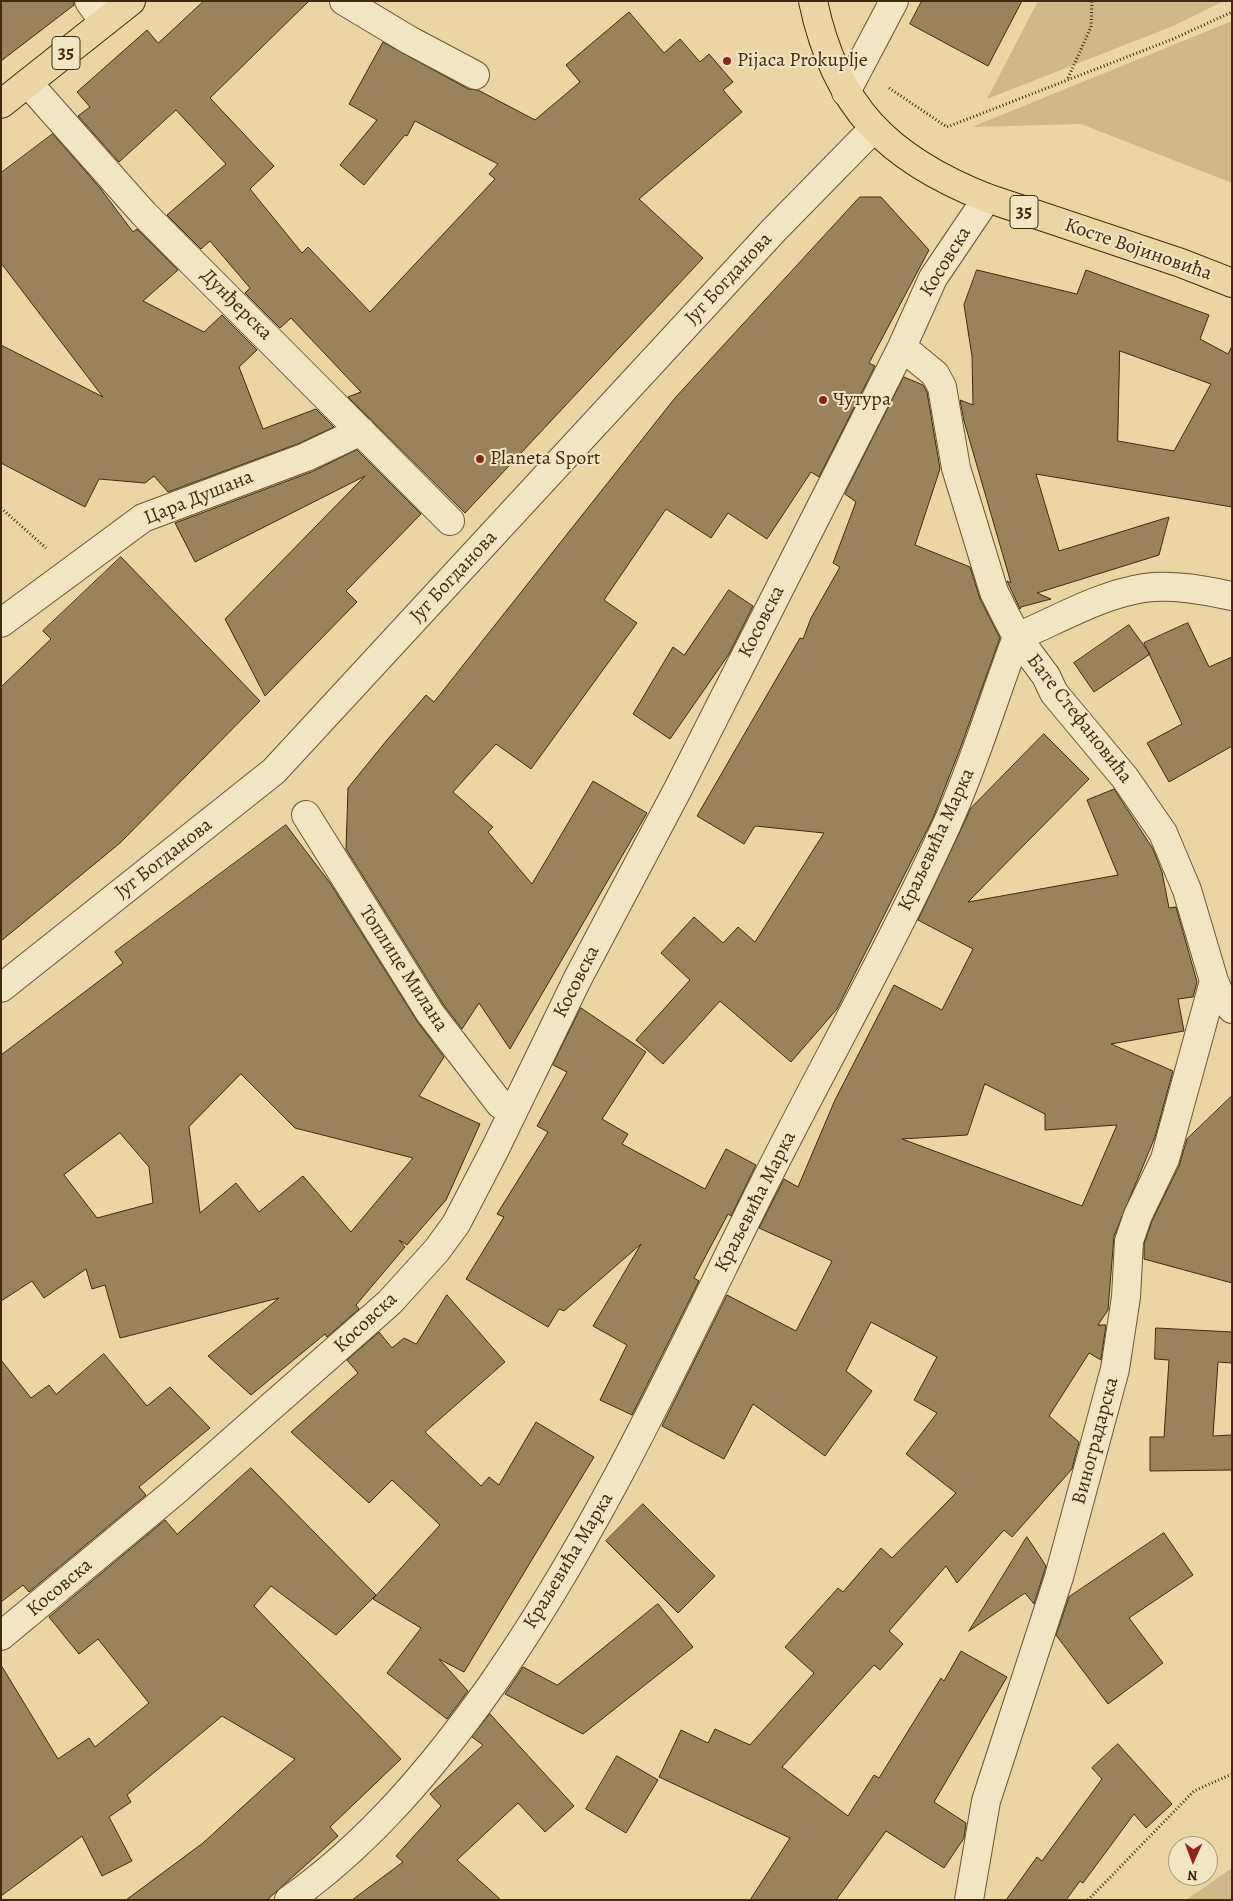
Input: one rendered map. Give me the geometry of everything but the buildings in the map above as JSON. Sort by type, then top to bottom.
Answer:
[{"type":"main road","name":"35","points":[[1,104],[28,84],[96,12],[131,1]]},
{"type":"main road","name":"35","points":[[813,1],[823,44],[846,92]]},
{"type":"main road","name":"Косте Војиновића","points":[[846,92],[873,129],[917,163],[962,188],[1181,263],[1232,283]]},
{"type":"street","points":[[344,1],[475,75]]},
{"type":"street","points":[[846,92],[894,1]]},
{"type":"street","name":"Дунђерска","points":[[28,84],[113,182],[450,521]]},
{"type":"street","name":"Југ Богданова","points":[[1,988],[274,771],[774,230],[873,129]]},
{"type":"street","name":"Косовска","points":[[1,1636],[173,1493],[390,1302],[437,1250],[456,1224],[578,978],[678,789],[902,347],[932,278],[987,198]]},
{"type":"street","name":"Бате Стефановића","points":[[902,347],[935,374],[942,387],[956,468],[994,592],[1018,637],[1046,676],[1054,693],[1126,778],[1163,833],[1187,890],[1214,981],[1219,993],[1232,1010]]},
{"type":"street","name":"Цара Душана","points":[[1,623],[143,518],[306,457],[361,432]]},
{"type":"street","points":[[1018,637],[1093,603],[1144,588],[1169,586],[1232,596]]},
{"type":"street","name":"Краљевића Марка","points":[[289,1900],[348,1853],[386,1816],[444,1748],[491,1686],[538,1616],[615,1485],[764,1184],[932,858],[966,777],[1018,637]]},
{"type":"street","name":"Топлице Милана","points":[[306,815],[430,1014],[500,1104],[513,1112]]},
{"type":"street","name":"Виноградарска","points":[[969,1900],[986,1801],[1059,1578],[1115,1369],[1126,1297],[1130,1241],[1138,1215],[1164,1159],[1214,981]]},
{"type":"path","points":[[1067,79],[1091,27],[1092,1]]},
{"type":"path","points":[[860,66],[905,100],[947,127],[1173,39],[1232,12]]},
{"type":"path","points":[[1,508],[72,570]]},
{"type":"path","points":[[1088,1900],[1194,1791],[1232,1774]]},
{"type":"shaded area","points":[[1038,1],[1224,1],[1173,26],[987,99]]},
{"type":"shaded area","points":[[1232,21],[1232,183],[1081,124],[972,127]]},
{"type":"shaded area","points":[[1232,1868],[1232,1900],[1186,1900],[1206,1886],[1218,1886],[1218,1878]]},
{"type":"place","name":"Pijaca Prokuplje","points":[[727,61]]},
{"type":"place","name":"Чутура","points":[[823,400]]},
{"type":"place","name":"Planeta Sport","points":[[480,459]]}]
